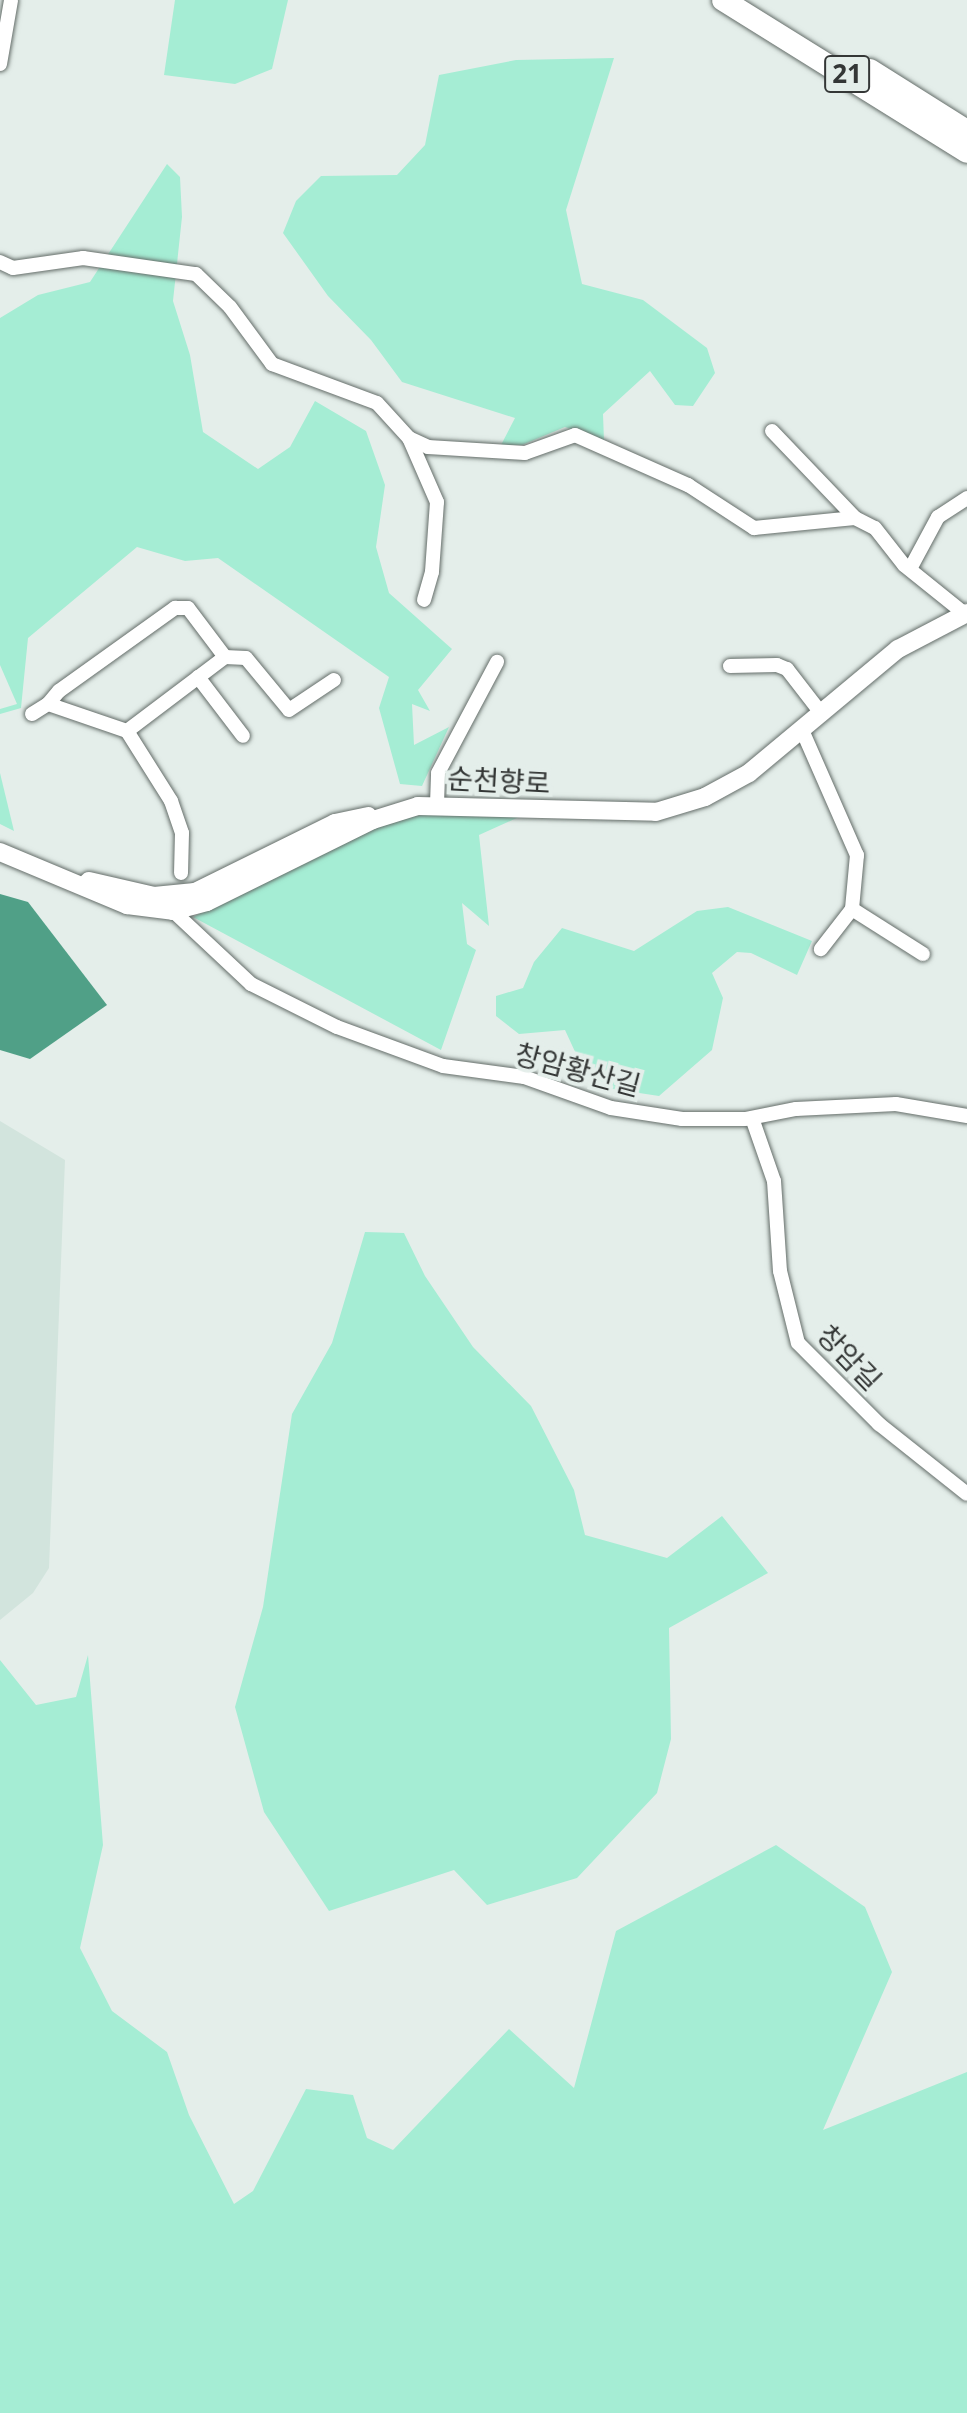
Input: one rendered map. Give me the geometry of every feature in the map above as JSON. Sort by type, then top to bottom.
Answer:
[{"type":"highway","name":"21","points":[[723,0],[967,152]]},
{"type":"highway","name":"21","points":[[749,0],[967,131]]},
{"type":"main road","name":"순천향로","points":[[0,852],[127,905],[173,911],[207,902],[394,811],[437,804],[656,812],[728,786],[802,730],[898,649],[966,613]]},
{"type":"main road","points":[[58,876],[154,896],[212,886],[335,823],[394,811]]},
{"type":"street","points":[[0,64],[11,0]]},
{"type":"street","points":[[0,262],[13,268],[83,258],[196,274],[230,307],[272,364],[377,403],[409,438],[437,502],[432,572],[424,600]]},
{"type":"street","points":[[772,431],[855,518],[875,528],[910,569],[966,613]]},
{"type":"street","points":[[409,438],[428,447],[471,454],[525,453],[575,435],[688,485],[754,528],[855,518]]},
{"type":"street","points":[[910,569],[938,517],[967,498]]},
{"type":"street","points":[[32,714],[175,608],[192,612],[225,657]]},
{"type":"street","points":[[127,731],[225,657],[246,658],[289,710],[334,680]]},
{"type":"street","points":[[437,804],[438,773],[497,662]]},
{"type":"street","points":[[730,666],[787,669],[821,713]]},
{"type":"street","points":[[198,677],[243,736]]},
{"type":"street","points":[[48,704],[127,731],[171,801],[182,833],[181,873],[171,888],[154,896]]},
{"type":"street","points":[[802,730],[857,855],[852,909],[821,949]]},
{"type":"street","points":[[181,873],[195,888],[212,886]]},
{"type":"street","points":[[852,909],[923,954]]},
{"type":"street","name":"창암황산길","points":[[173,911],[251,984],[337,1027],[423,1060],[536,1080],[629,1112],[682,1119],[752,1118],[796,1109],[896,1104],[967,1116]]},
{"type":"street","name":"창암길","points":[[752,1118],[774,1181],[780,1271],[798,1343],[879,1424],[967,1494]]},
{"type":"shaded area","points":[[175,0],[288,0],[272,69],[235,84],[164,75]]},
{"type":"shaded area","points":[[614,58],[566,210],[582,284],[643,300],[707,348],[715,373],[693,406],[675,405],[650,371],[603,414],[604,441],[565,427],[522,445],[501,445],[515,418],[402,382],[371,340],[328,296],[283,233],[296,201],[321,176],[397,175],[425,145],[439,75],[516,60]]},
{"type":"shaded area","points":[[167,164],[180,177],[182,217],[173,301],[190,355],[203,432],[258,469],[290,447],[315,401],[366,431],[385,485],[376,547],[389,593],[452,649],[418,690],[430,711],[412,704],[414,745],[449,727],[422,786],[400,784],[379,708],[389,677],[218,558],[185,561],[137,547],[28,638],[21,708],[0,714],[0,709],[17,704],[0,665],[0,318],[38,295],[90,282]]},
{"type":"shaded area","points":[[0,773],[14,831],[0,824]]},
{"type":"shaded area","points":[[439,812],[519,817],[479,835],[489,926],[462,903],[467,944],[476,950],[441,1050],[193,917],[388,821]]},
{"type":"shaded area","points":[[0,894],[28,902],[107,1005],[30,1059],[0,1050]]},
{"type":"shaded area","points":[[728,907],[812,941],[797,975],[751,953],[737,952],[712,973],[723,998],[712,1050],[659,1096],[613,1089],[583,1069],[565,1030],[519,1034],[496,1016],[496,996],[523,988],[534,962],[562,928],[634,951],[697,911]]},
{"type":"shaded area","points":[[0,1121],[65,1160],[49,1568],[33,1593],[0,1620]]},
{"type":"shaded area","points":[[365,1232],[404,1233],[425,1276],[473,1347],[531,1406],[574,1490],[585,1535],[667,1558],[722,1516],[768,1573],[669,1628],[671,1739],[657,1793],[577,1878],[487,1905],[454,1870],[329,1911],[264,1812],[235,1707],[263,1607],[292,1414],[332,1343]]},
{"type":"shaded area","points":[[88,1655],[103,1845],[80,1948],[112,2011],[167,2052],[189,2115],[234,2204],[253,2191],[306,2089],[353,2095],[367,2138],[393,2150],[509,2029],[574,2088],[616,1931],[776,1845],[865,1907],[892,1972],[823,2130],[967,2072],[967,2413],[0,2413],[0,1660],[36,1705],[76,1697]]}]
